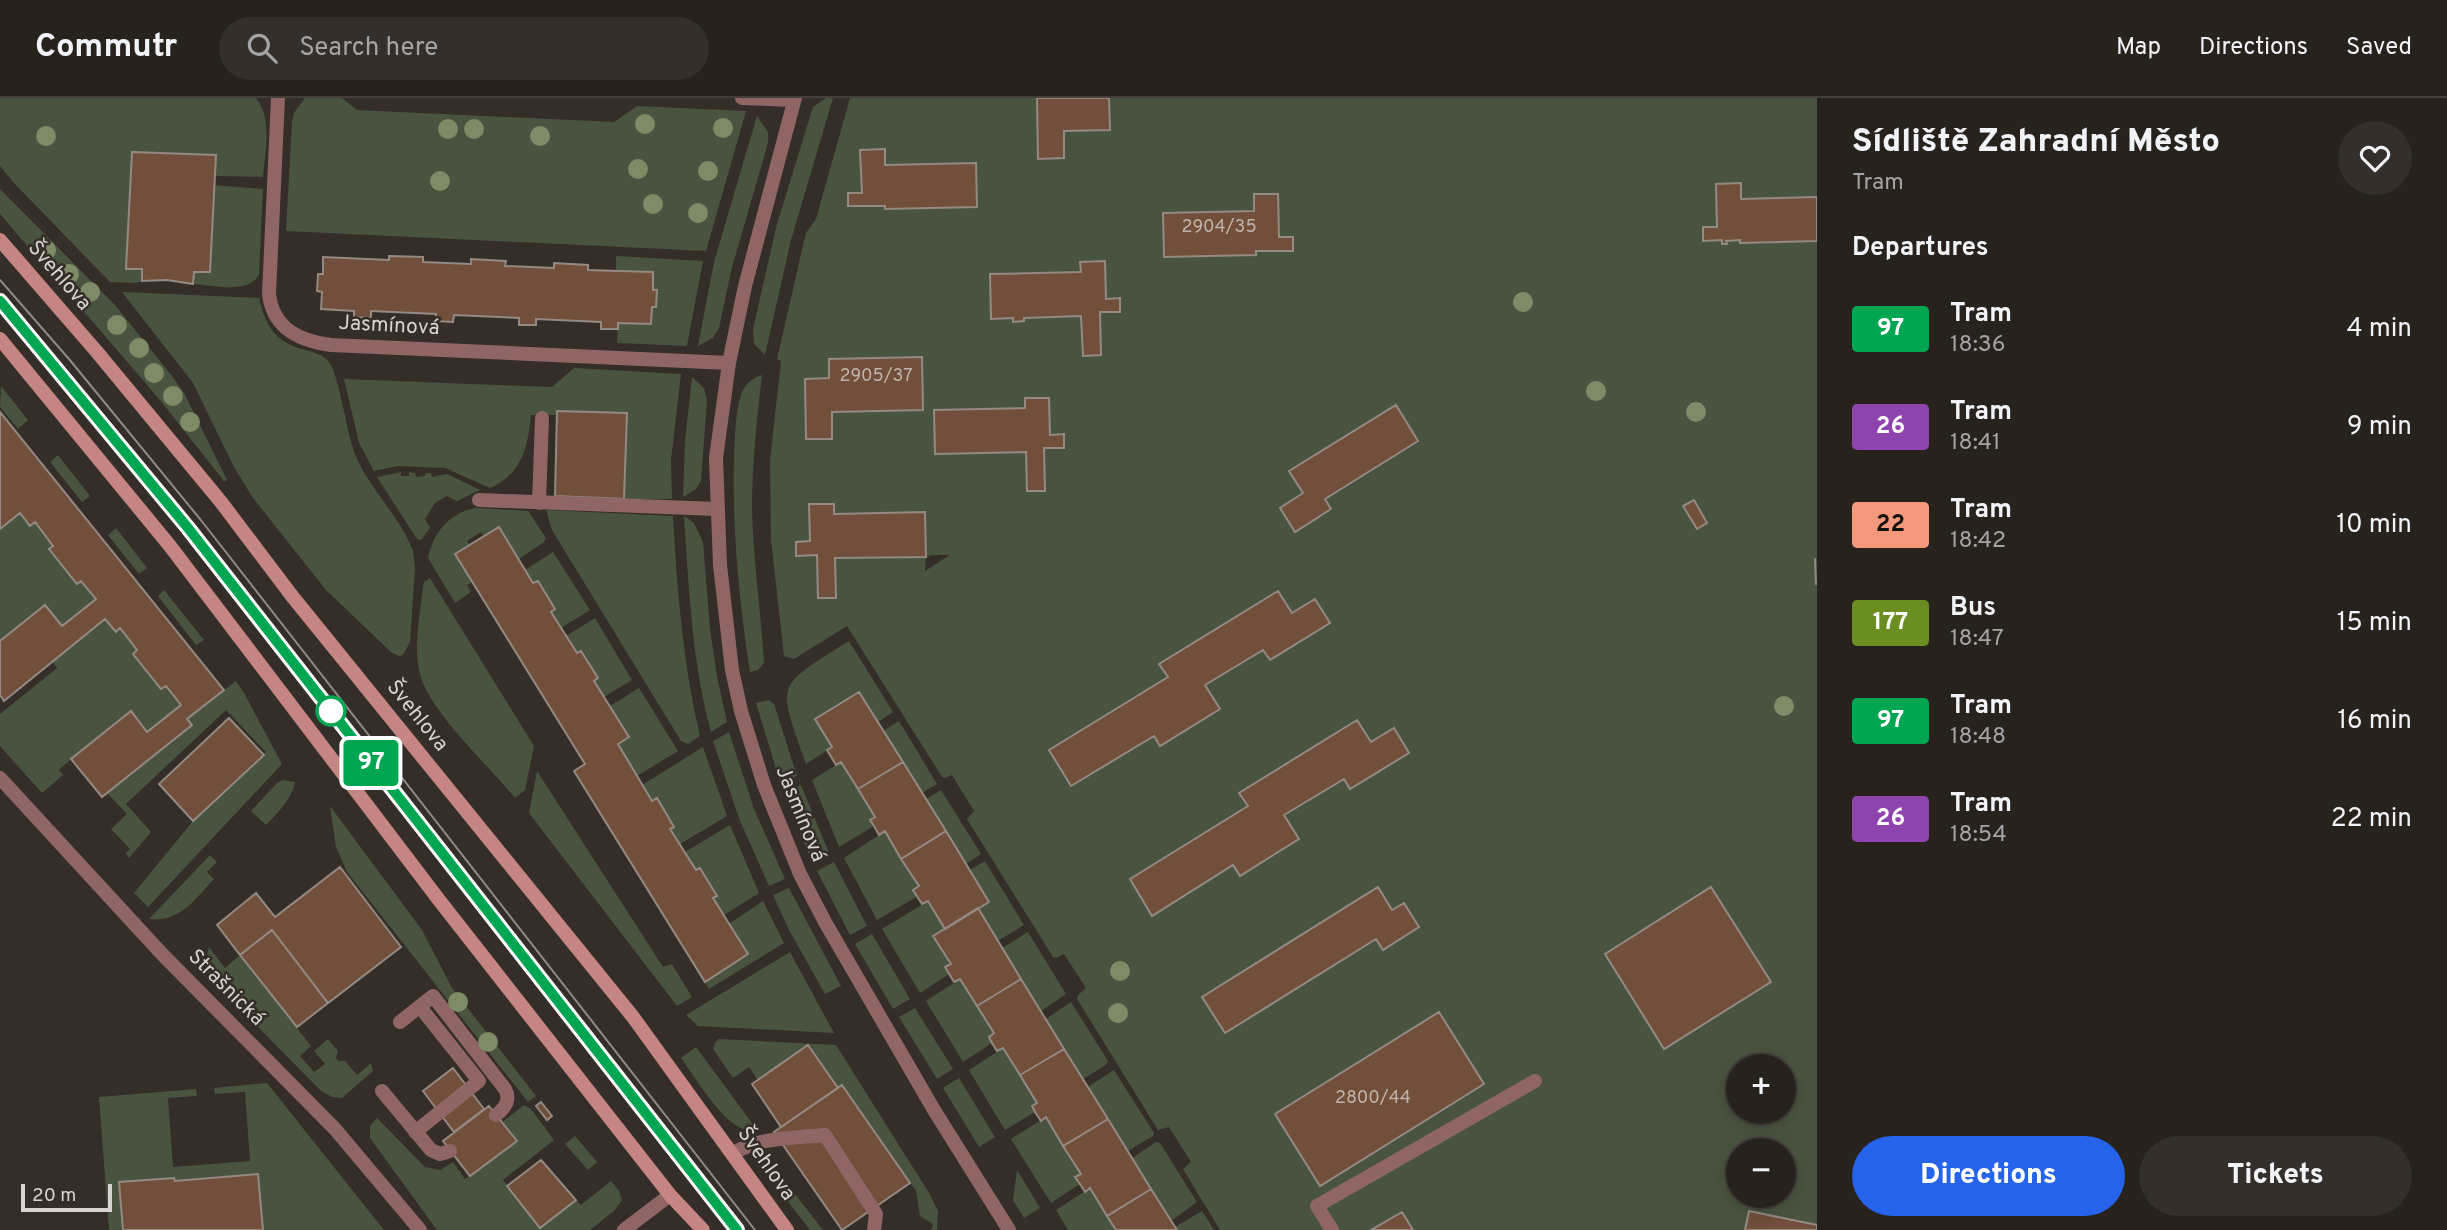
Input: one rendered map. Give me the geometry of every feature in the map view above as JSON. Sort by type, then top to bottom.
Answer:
[{"type":"main road","name":"Švehlova","points":[[0,240],[97,352],[220,502],[292,596],[633,1017],[734,1153],[787,1230]]},
{"type":"main road","points":[[0,340],[170,546],[439,900],[670,1195],[703,1230]]},
{"type":"street","name":"Jasmínová","points":[[278,98],[269,294],[274,315],[294,336],[331,345],[729,363]]},
{"type":"street","points":[[742,98],[795,99]]},
{"type":"street","name":"Jasmínová","points":[[795,99],[756,238],[729,363],[716,458],[725,622],[732,670],[741,711],[764,785],[800,874],[934,1111],[1009,1230]]},
{"type":"street","points":[[540,503],[542,418]]},
{"type":"street","points":[[479,500],[717,509]]},
{"type":"street","name":"Strašnická","points":[[0,778],[162,954],[335,1129],[420,1230]]},
{"type":"street","points":[[400,1022],[433,996],[505,1089],[508,1095],[506,1103],[496,1115]]},
{"type":"street","points":[[415,1132],[480,1082],[420,1007]]},
{"type":"street","points":[[1332,1230],[1317,1206],[1535,1081]]},
{"type":"street","points":[[382,1091],[435,1153],[450,1151]]},
{"type":"street","points":[[734,1153],[746,1146],[771,1140],[825,1135],[876,1214],[874,1230]]},
{"type":"street","points":[[624,1230],[670,1195]]},
{"type":"green space","points":[[0,98],[256,98],[265,116],[266,126],[263,177],[215,176],[215,155],[132,152],[126,268],[142,269],[142,281],[110,282],[0,166]]},
{"type":"green space","points":[[305,98],[342,98],[357,110],[614,122],[637,106],[746,111],[706,251],[286,231],[292,121],[294,113]]},
{"type":"green space","points":[[826,98],[833,98],[791,240],[765,355],[754,344],[753,329],[777,224],[813,107]]},
{"type":"green space","points":[[850,98],[1037,98],[1039,159],[1064,158],[1064,131],[1110,130],[1109,98],[1817,98],[1817,1225],[1749,1211],[1745,1230],[1220,1230],[1183,1169],[1191,1162],[1169,1127],[1158,1130],[1077,999],[1086,988],[1064,954],[1053,957],[967,819],[974,811],[952,775],[942,777],[847,626],[794,659],[784,656],[771,540],[770,460],[781,361],[777,359],[806,233],[816,219]],"holes":[[[885,149],[885,165],[976,163],[977,206],[885,209],[885,206],[848,206],[848,193],[862,193],[860,150]],[[1278,194],[1279,237],[1293,251],[1256,251],[1256,255],[1164,257],[1163,213],[1254,211],[1254,195]],[[1104,261],[1106,299],[1120,299],[1120,311],[1100,312],[1100,355],[1083,355],[1081,316],[1024,318],[1023,321],[1014,322],[1013,318],[991,319],[990,275],[1081,272],[1081,262]],[[921,357],[923,409],[832,412],[832,439],[807,439],[805,379],[829,378],[829,359]],[[1025,398],[1049,398],[1050,435],[1063,434],[1064,448],[1044,448],[1044,491],[1027,491],[1026,452],[935,453],[934,410],[1025,408]],[[809,504],[834,514],[925,512],[835,558],[836,597],[818,598],[817,555],[796,555],[796,542],[810,541]],[[931,555],[950,555],[925,571],[926,557]]]},
{"type":"green space","points":[[757,116],[768,132],[768,143],[731,271],[719,328],[713,338],[698,346],[714,262]]},
{"type":"green space","points":[[214,185],[263,189],[259,274],[248,285],[230,287],[193,284],[194,272],[210,272]]},
{"type":"green space","points":[[0,189],[115,305],[172,376],[184,393],[227,480],[224,481],[160,400],[0,214]]},
{"type":"green space","points":[[616,256],[703,261],[687,346],[617,343],[618,323],[651,324],[657,291],[653,290],[653,272],[616,270]]},
{"type":"green space","points":[[122,292],[259,298],[269,326],[280,338],[295,347],[321,355],[329,362],[355,454],[413,551],[415,568],[410,642],[403,655],[392,653],[326,590],[253,498],[234,467],[193,383]]},
{"type":"green space","points":[[574,368],[681,374],[671,460],[672,499],[624,499],[626,413],[558,411],[557,415],[531,415],[528,438],[516,467],[501,482],[490,488],[445,468],[398,466],[374,471],[359,443],[344,379],[552,387]]},
{"type":"green space","points":[[762,375],[752,508],[764,663],[758,670],[750,672],[737,564],[734,456],[737,415],[742,392],[750,381]]},
{"type":"green space","points":[[692,377],[704,388],[707,401],[701,481],[696,489],[683,497],[685,441]]},
{"type":"green space","points":[[1,386],[28,420],[18,429],[0,407]]},
{"type":"green space","points":[[58,455],[90,496],[82,502],[50,462]]},
{"type":"green space","points":[[401,472],[401,476],[409,476],[409,472],[415,473],[416,477],[425,476],[426,473],[431,473],[432,477],[447,474],[480,490],[457,501],[447,496],[435,503],[425,519],[430,528],[421,540],[417,539],[377,477]]},
{"type":"green space","points":[[475,508],[528,511],[546,538],[519,559],[499,528],[484,536],[481,532],[467,541],[470,545],[472,582],[467,585],[471,592],[455,603],[428,558],[438,532],[457,515]]},
{"type":"green space","points":[[546,510],[673,516],[682,627],[700,736],[688,744],[681,741],[552,530]]},
{"type":"green space","points":[[20,513],[30,526],[35,522],[53,546],[49,549],[77,584],[81,581],[96,599],[62,626],[45,605],[0,641],[0,529]]},
{"type":"green space","points":[[684,516],[694,523],[703,542],[710,629],[727,722],[711,732],[695,652]]},
{"type":"green space","points":[[116,528],[147,568],[139,574],[108,535]]},
{"type":"green space","points":[[553,552],[590,610],[561,628],[538,581],[533,583],[525,570]]},
{"type":"green space","points":[[430,578],[534,746],[525,790],[515,798],[447,721],[425,688],[418,664],[417,642],[424,582]]},
{"type":"green space","points":[[164,590],[204,640],[196,645],[158,596]]},
{"type":"green space","points":[[595,618],[632,680],[604,697],[594,681],[598,678],[581,651],[577,653],[566,636]]},
{"type":"green space","points":[[105,619],[115,632],[120,628],[137,650],[133,654],[161,689],[166,686],[181,705],[147,732],[71,759],[59,770],[63,775],[42,793],[0,746],[0,714],[57,668],[53,662]]},
{"type":"green space","points":[[849,641],[893,712],[878,722],[859,692],[815,719],[832,747],[806,764],[790,716],[787,701],[789,689],[807,668]]},
{"type":"green space","points":[[236,681],[282,764],[148,907],[134,893],[193,821],[266,752],[226,710],[126,804],[151,832],[129,858],[126,853],[130,849],[111,829],[127,814],[107,793],[191,724],[187,719]]},
{"type":"green space","points":[[639,688],[678,751],[637,776],[618,744],[629,737],[610,706]]},
{"type":"green space","points":[[769,700],[774,704],[797,776],[780,782],[756,703]]},
{"type":"green space","points":[[899,721],[937,784],[922,793],[883,731]]},
{"type":"green space","points":[[729,732],[754,809],[785,879],[769,886],[740,821],[713,741]]},
{"type":"green space","points":[[703,747],[727,816],[680,844],[670,829],[674,826],[657,799],[652,801],[642,785]]},
{"type":"green space","points":[[841,762],[875,817],[870,820],[874,826],[839,847],[812,780]]},
{"type":"green space","points":[[537,771],[663,967],[672,964],[692,997],[677,1006],[529,813]]},
{"type":"green space","points":[[283,780],[295,782],[293,789],[284,806],[266,825],[251,811]]},
{"type":"green space","points":[[801,785],[829,853],[812,862],[783,792]]},
{"type":"green space","points":[[941,790],[981,854],[966,864],[926,799]]},
{"type":"green space","points":[[330,806],[422,930],[452,988],[536,1096],[528,1102],[347,872],[336,847]]},
{"type":"green space","points":[[730,825],[759,893],[724,915],[713,898],[717,895],[700,868],[696,870],[685,852]]},
{"type":"green space","points":[[885,831],[919,886],[914,890],[918,896],[877,920],[844,858]]},
{"type":"green space","points":[[210,855],[217,862],[207,872],[214,879],[200,894],[186,908],[170,917],[149,919]]},
{"type":"green space","points":[[985,861],[1024,925],[998,941],[978,908],[989,901],[970,870]]},
{"type":"green space","points":[[834,862],[867,926],[850,935],[817,871]]},
{"type":"green space","points":[[789,888],[841,986],[825,994],[789,930],[773,895]]},
{"type":"green space","points":[[763,901],[784,943],[709,989],[705,982],[748,954],[729,924]]},
{"type":"green space","points":[[928,901],[945,929],[934,936],[951,964],[945,967],[949,974],[920,993],[882,929]]},
{"type":"green space","points":[[1028,932],[1066,994],[1041,1011],[1002,948]]},
{"type":"green space","points":[[872,934],[910,999],[893,1009],[855,944]]},
{"type":"green space","points":[[209,947],[225,968],[240,955],[311,1046],[300,1056],[314,1072],[325,1064],[314,1051],[328,1039],[338,1051],[338,1061],[345,1061],[357,1075],[371,1063],[373,1071],[342,1098],[332,1097],[321,1091],[211,979],[205,963]]},
{"type":"green space","points":[[790,952],[834,1033],[698,1026],[686,1015]]},
{"type":"green space","points":[[960,979],[994,1033],[989,1037],[992,1043],[963,1062],[926,1001]]},
{"type":"green space","points":[[1071,1002],[1108,1061],[1083,1079],[1046,1019]]},
{"type":"green space","points":[[915,1008],[953,1069],[937,1079],[899,1017]]},
{"type":"green space","points":[[719,1039],[836,1045],[929,1193],[938,1211],[937,1230],[931,1230],[933,1224],[920,1216],[916,1190],[843,1086],[838,1088],[808,1045],[758,1080],[749,1067],[733,1078],[713,1049]]},
{"type":"green space","points":[[696,1047],[752,1123],[751,1130],[742,1128],[722,1113],[681,1058]]},
{"type":"green space","points":[[1003,1048],[1037,1103],[1032,1107],[1035,1112],[1005,1130],[969,1070]]},
{"type":"green space","points":[[1114,1070],[1154,1133],[1128,1151],[1088,1087]]},
{"type":"green space","points":[[959,1078],[995,1137],[979,1147],[943,1088]]},
{"type":"green space","points":[[267,1083],[384,1230],[263,1230],[258,1174],[175,1181],[174,1178],[119,1182],[123,1230],[109,1230],[99,1097],[196,1089],[197,1096],[168,1098],[173,1167],[250,1161],[245,1092],[215,1094],[214,1088]]},
{"type":"green space","points":[[524,1105],[531,1109],[554,1140],[503,1180],[540,1228],[576,1200],[581,1205],[611,1181],[622,1200],[614,1211],[590,1230],[437,1230],[370,1138],[370,1126],[377,1118],[425,1167],[440,1170],[453,1162],[465,1179],[516,1141],[502,1122]]},
{"type":"green space","points":[[1046,1117],[1081,1174],[1076,1177],[1080,1184],[1051,1203],[1011,1139]]},
{"type":"green space","points":[[575,1136],[597,1162],[588,1170],[565,1144]]},
{"type":"green space","points":[[1156,1142],[1160,1143],[1197,1202],[1171,1221],[1132,1158]]},
{"type":"green space","points":[[759,1164],[774,1167],[823,1230],[810,1230]]},
{"type":"green space","points":[[1017,1170],[1040,1208],[1024,1218],[1013,1200]]},
{"type":"green space","points":[[1090,1188],[1116,1230],[1068,1230],[1056,1210]]},
{"type":"green space","points":[[1202,1211],[1214,1230],[1177,1230],[1175,1227]]},
{"type":"building","points":[[1037,98],[1109,98],[1110,130],[1064,131],[1064,158],[1038,159]]},
{"type":"building","points":[[885,149],[885,165],[976,163],[977,207],[885,209],[885,206],[848,206],[848,193],[862,193],[860,150]]},
{"type":"building","points":[[132,152],[216,155],[210,272],[194,272],[193,284],[167,280],[142,281],[142,269],[126,269]]},
{"type":"building","points":[[1741,183],[1741,199],[1817,197],[1817,241],[1740,243],[1740,240],[1722,244],[1722,240],[1703,241],[1703,227],[1717,227],[1716,184]]},
{"type":"building","points":[[1254,194],[1278,194],[1279,237],[1293,237],[1293,251],[1256,251],[1256,255],[1164,257],[1163,213],[1254,211]]},
{"type":"building","points":[[389,256],[423,257],[423,262],[471,264],[471,259],[506,261],[505,266],[554,268],[554,263],[588,265],[588,270],[653,272],[653,290],[657,290],[656,307],[652,307],[651,324],[618,323],[618,329],[601,329],[601,322],[536,319],[536,325],[519,325],[519,318],[454,315],[453,322],[436,321],[436,314],[371,311],[371,318],[354,317],[354,311],[321,309],[322,292],[317,291],[318,274],[323,274],[323,257],[389,260]]},
{"type":"building","points":[[1105,261],[1106,299],[1120,298],[1120,312],[1100,312],[1101,355],[1083,356],[1081,316],[1024,318],[1024,321],[1013,322],[1013,318],[991,319],[990,274],[1081,272],[1080,262]]},
{"type":"building","points":[[922,357],[923,410],[832,412],[832,439],[806,439],[805,379],[829,378],[829,359]]},
{"type":"building","points":[[1025,398],[1049,398],[1050,435],[1064,434],[1064,448],[1044,448],[1045,491],[1027,491],[1026,452],[935,454],[934,410],[1025,408]]},
{"type":"building","points":[[1396,405],[1418,441],[1325,499],[1331,509],[1295,532],[1280,508],[1303,493],[1289,471]]},
{"type":"building","points":[[557,411],[627,413],[624,499],[555,496]]},
{"type":"building","points":[[0,412],[224,690],[187,719],[192,725],[102,797],[71,759],[131,711],[147,732],[181,705],[166,686],[161,689],[133,654],[137,650],[120,628],[116,632],[105,619],[4,701],[0,695],[0,641],[45,605],[62,626],[96,599],[81,581],[77,584],[49,549],[53,546],[35,522],[30,526],[20,513],[0,529]]},
{"type":"building","points":[[1694,500],[1707,523],[1697,529],[1683,506]]},
{"type":"building","points":[[809,504],[834,504],[834,514],[925,512],[926,557],[835,558],[836,598],[818,598],[817,555],[796,556],[796,542],[810,541]]},
{"type":"building","points":[[499,527],[533,583],[538,581],[555,609],[551,612],[577,653],[581,651],[598,678],[594,681],[629,737],[618,744],[652,801],[657,798],[674,827],[670,829],[696,870],[700,868],[717,896],[713,898],[748,954],[705,982],[574,771],[585,764],[455,554]]},
{"type":"building","points":[[1278,591],[1292,613],[1315,599],[1330,623],[1270,660],[1263,650],[1205,685],[1220,709],[1160,746],[1154,736],[1071,786],[1049,750],[1168,677],[1159,664]]},
{"type":"building","points":[[859,692],[903,762],[858,789],[841,762],[836,765],[827,750],[832,747],[815,719]]},
{"type":"building","points":[[229,718],[264,755],[193,821],[159,784]]},
{"type":"building","points":[[1357,720],[1371,742],[1394,728],[1409,753],[1350,789],[1344,779],[1284,815],[1299,839],[1240,876],[1233,865],[1152,916],[1130,879],[1248,806],[1239,793]]},
{"type":"building","points":[[903,762],[946,831],[901,859],[885,831],[879,835],[870,820],[875,817],[858,789]]},
{"type":"building","points":[[946,831],[989,902],[945,929],[928,901],[922,904],[913,890],[919,886],[901,859]]},
{"type":"building","points":[[340,867],[401,947],[328,1003],[272,930],[240,955],[217,925],[256,893],[275,917]]},
{"type":"building","points":[[1378,887],[1392,910],[1404,903],[1419,927],[1383,950],[1376,939],[1225,1033],[1202,997]]},
{"type":"building","points":[[1711,887],[1771,982],[1664,1049],[1605,954]]},
{"type":"building","points":[[978,908],[1021,979],[977,1006],[960,979],[954,982],[945,967],[951,964],[933,936]]},
{"type":"building","points":[[272,930],[328,1003],[297,1027],[240,955]]},
{"type":"building","points":[[1021,979],[1064,1049],[1020,1075],[1003,1048],[997,1051],[992,1043],[989,1037],[994,1033],[977,1006]]},
{"type":"building","points":[[1439,1012],[1484,1084],[1320,1186],[1275,1114]]},
{"type":"building","points":[[808,1045],[838,1088],[781,1127],[752,1084]]},
{"type":"building","points":[[1064,1049],[1108,1119],[1063,1146],[1046,1117],[1041,1121],[1035,1112],[1032,1106],[1037,1103],[1020,1075]]},
{"type":"building","points":[[453,1068],[484,1109],[454,1132],[423,1091]]},
{"type":"building","points":[[842,1085],[910,1183],[842,1230],[774,1132]]},
{"type":"building","points":[[541,1102],[552,1116],[547,1120],[536,1106]]},
{"type":"building","points":[[489,1106],[517,1141],[470,1176],[443,1141]]},
{"type":"building","points":[[1108,1119],[1151,1189],[1107,1216],[1090,1188],[1085,1192],[1075,1177],[1081,1174],[1063,1146]]},
{"type":"building","points":[[541,1160],[576,1200],[540,1228],[507,1186]]},
{"type":"building","points":[[258,1174],[263,1230],[123,1230],[119,1182],[174,1178],[175,1181]]},
{"type":"building","points":[[1151,1189],[1177,1230],[1116,1230],[1107,1216]]},
{"type":"building","points":[[1749,1211],[1817,1225],[1817,1230],[1745,1230]]},
{"type":"building","points":[[1402,1212],[1413,1230],[1371,1230]]},
{"type":"tram line","points":[[0,280],[69,359],[200,519],[755,1230]]},
{"type":"tram line","points":[[0,301],[188,528],[737,1230]]},
{"type":"tram line","name":"97","points":[[0,301],[188,528],[737,1230]]},
{"type":"tram line","points":[[1815,559],[1816,584]]}]
